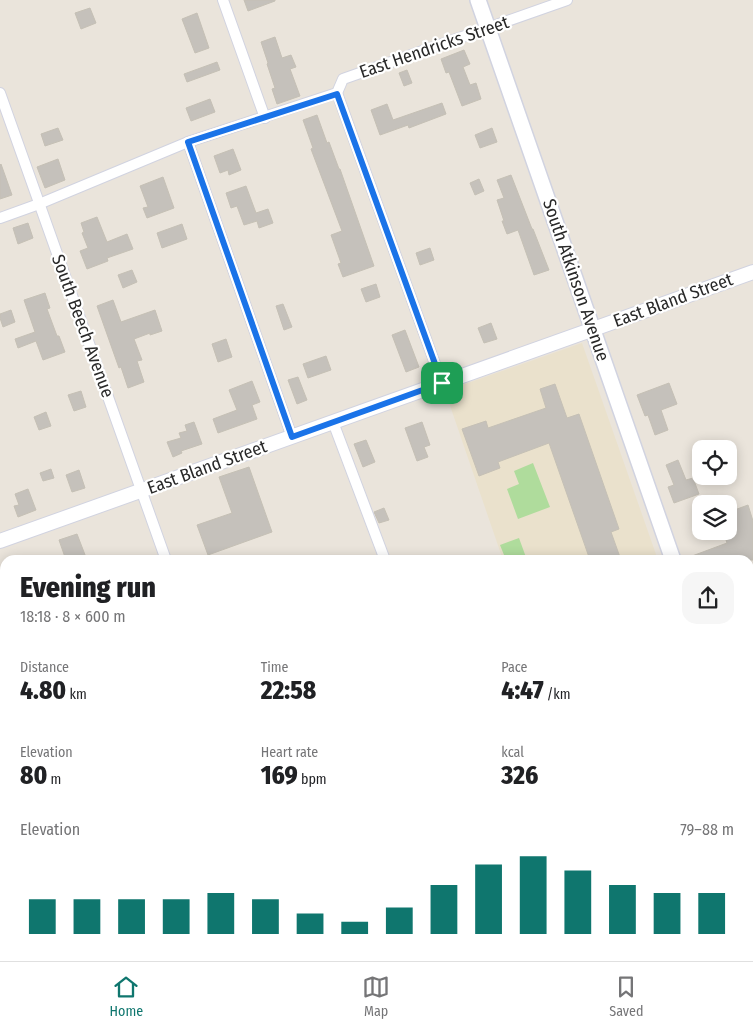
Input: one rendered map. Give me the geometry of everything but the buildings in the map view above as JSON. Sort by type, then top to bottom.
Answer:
[{"type":"main road","name":"South Atkinson Avenue","points":[[478,0],[671,555]]},
{"type":"street","points":[[223,0],[265,118]]},
{"type":"street","name":"East Hendricks Street","points":[[337,94],[343,79],[567,0]]},
{"type":"street","name":"South Beech Avenue","points":[[0,92],[164,555]]},
{"type":"street","points":[[0,218],[39,204],[188,142],[337,94],[442,383]]},
{"type":"street","points":[[188,142],[292,437]]},
{"type":"street","name":"East Bland Street","points":[[0,541],[753,272]]},
{"type":"street","points":[[333,422],[383,555]]},
{"type":"shaded area","points":[[582,343],[656,555],[501,555],[445,391]]},
{"type":"green space","points":[[533,463],[550,507],[518,519],[507,489],[519,484],[514,471]]},
{"type":"green space","points":[[519,538],[525,555],[504,555],[500,545]]},
{"type":"route","points":[[337,94],[442,383],[292,437],[188,142],[337,94]]}]
